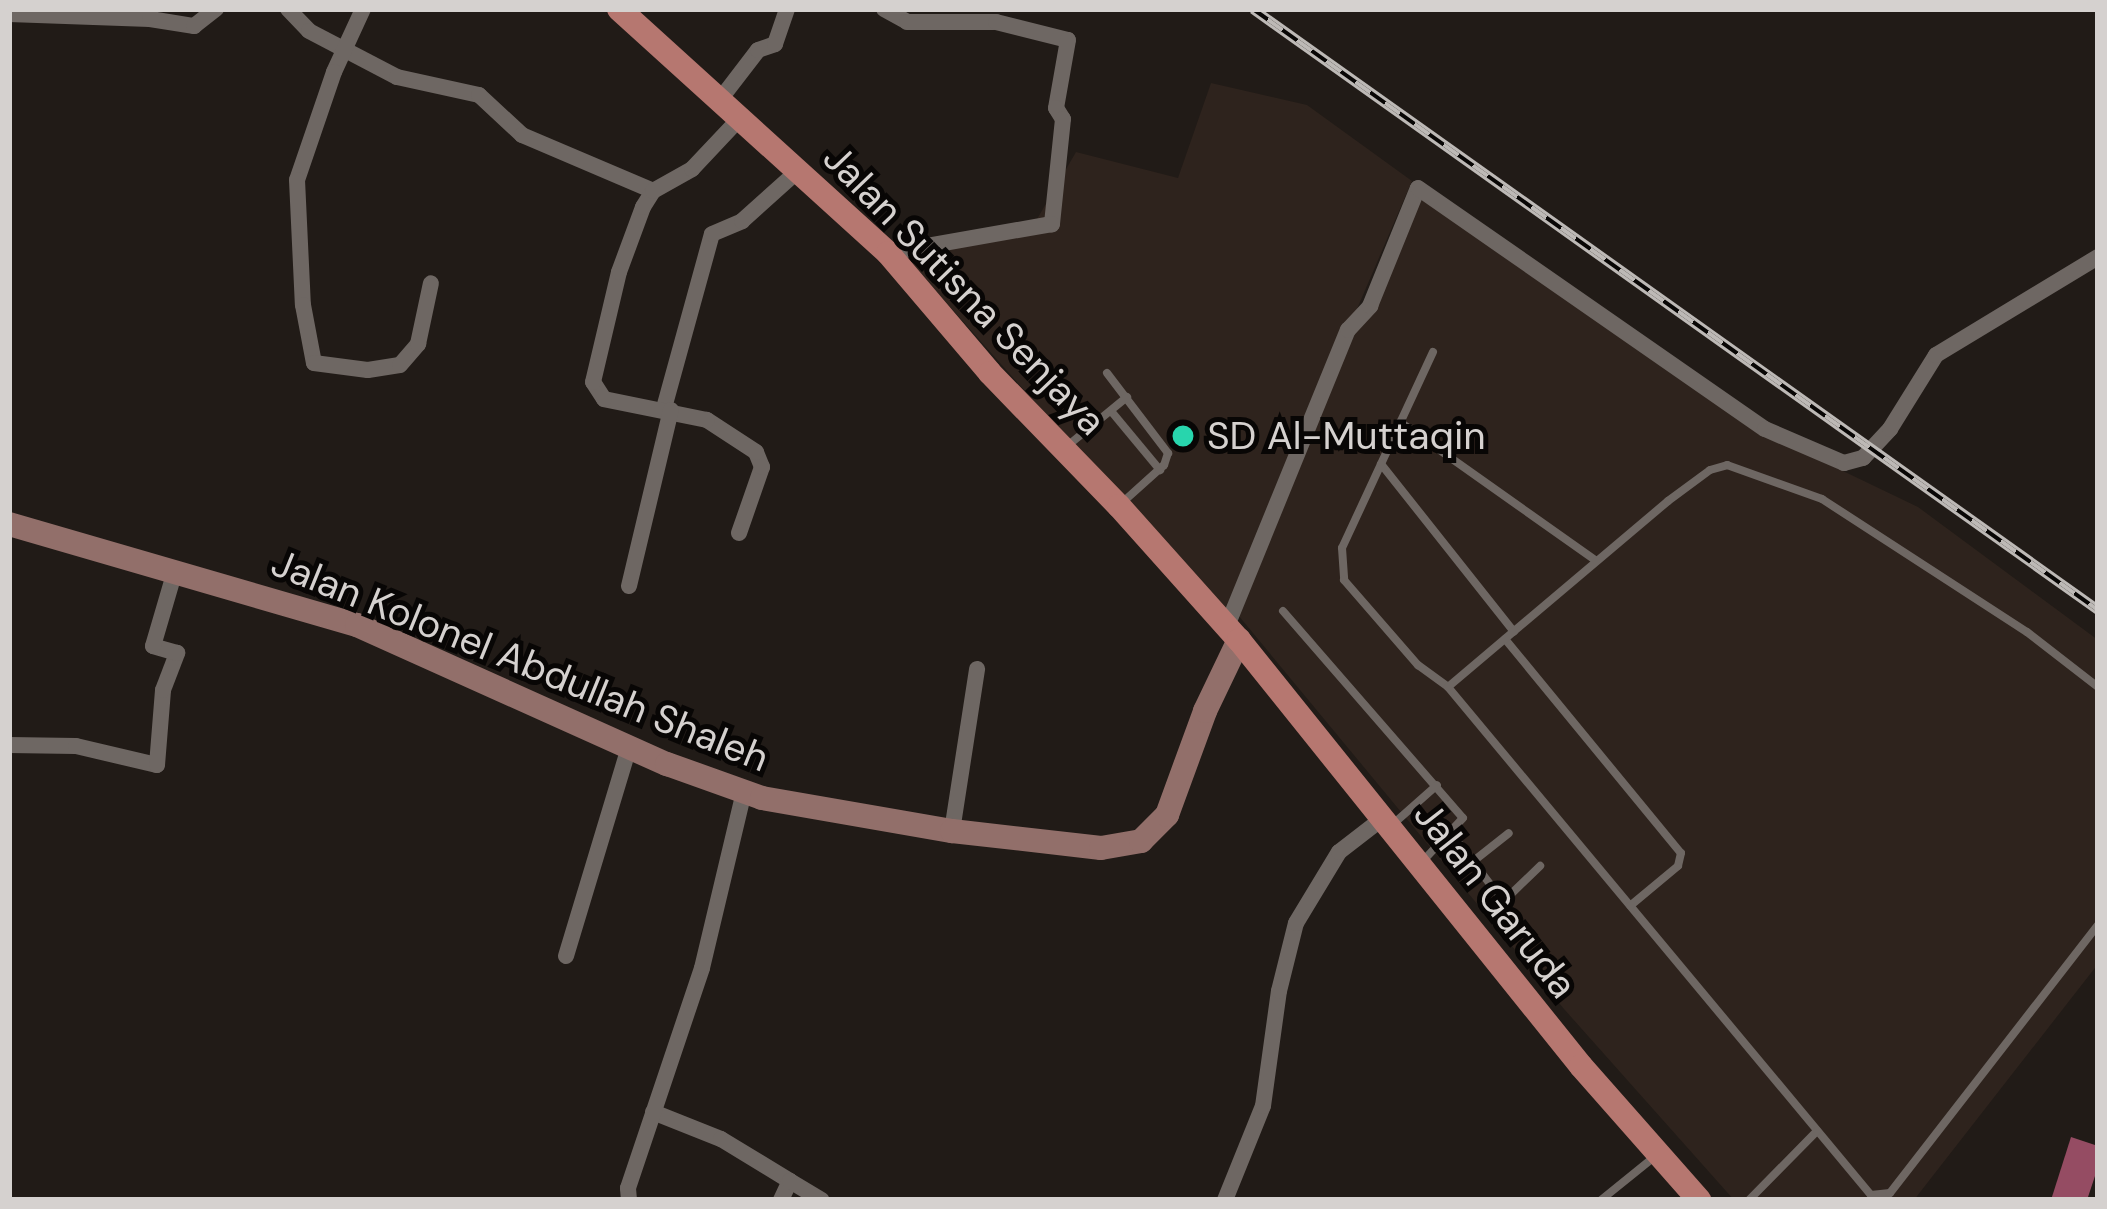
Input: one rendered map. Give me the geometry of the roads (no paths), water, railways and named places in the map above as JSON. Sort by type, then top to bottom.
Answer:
[{"type":"main road","name":"Jalan Sutisna Senjaya","points":[[620,9],[888,253],[990,373],[1233,633]]},
{"type":"main road","name":"Jalan Kolonel Abdullah Shaleh","points":[[9,524],[357,625],[629,747],[744,792],[803,808],[952,831],[1112,848],[1148,837],[1173,803],[1233,633]]},
{"type":"main road","name":"Jalan Garuda","points":[[1233,633],[1581,1066],[1700,1200]]},
{"type":"street","points":[[9,14],[150,19],[194,26],[216,9]]},
{"type":"street","points":[[288,9],[302,27],[406,80],[479,95],[511,129],[653,191]]},
{"type":"street","points":[[363,9],[297,180],[303,305],[314,363],[368,370],[400,365],[418,344],[431,284]]},
{"type":"street","points":[[722,98],[758,50],[775,44],[787,9]]},
{"type":"street","points":[[884,9],[907,22],[996,22],[1068,40],[1056,108],[1063,119],[1052,224],[888,253]]},
{"type":"street","points":[[739,533],[762,470],[760,457],[718,424],[667,409],[604,399],[593,382],[626,250],[653,191],[680,179],[742,116]]},
{"type":"street","points":[[629,586],[710,238],[717,228],[750,215],[800,169]]},
{"type":"street","points":[[1233,633],[1348,330],[1370,306],[1414,190],[1426,190],[1766,429],[1844,463],[1863,458],[1889,429],[1936,355],[2098,257]]},
{"type":"street","points":[[9,745],[76,746],[157,765],[160,707],[177,652],[153,646],[176,571]]},
{"type":"street","points":[[952,831],[977,669]]},
{"type":"street","points":[[566,956],[629,747]]},
{"type":"street","points":[[629,1200],[702,968],[744,792]]},
{"type":"street","points":[[1225,1200],[1263,1106],[1279,991],[1297,923],[1339,852],[1387,822]]},
{"type":"street","points":[[653,1112],[721,1139],[822,1200]]},
{"type":"street","points":[[781,1200],[790,1181]]},
{"type":"lane","points":[[1433,352],[1342,548],[1340,568],[1348,586],[1418,665],[1448,687],[1871,1195],[1889,1193],[2098,925]]},
{"type":"lane","points":[[1107,373],[1166,448],[1168,459],[1119,506]]},
{"type":"lane","points":[[1065,448],[1126,397]]},
{"type":"lane","points":[[1111,411],[1160,470]]},
{"type":"lane","points":[[1400,422],[1595,560]]},
{"type":"lane","points":[[1381,464],[1681,853],[1678,866],[1630,906]]},
{"type":"lane","points":[[1448,687],[1595,560],[1710,470],[1744,467],[1822,499],[2027,632],[2098,687]]},
{"type":"lane","points":[[1283,611],[1463,818],[1420,863]]},
{"type":"lane","points":[[1387,822],[1437,785]]},
{"type":"lane","points":[[1451,833],[1505,898],[1540,866]]},
{"type":"lane","points":[[1471,862],[1509,833]]},
{"type":"lane","points":[[1749,1200],[1817,1131]]},
{"type":"lane","points":[[1601,1200],[1659,1154]]},
{"type":"railway","points":[[1253,9],[2098,610]]},
{"type":"place","name":"SD Al-Muttaqin","points":[[1183,436]]}]
